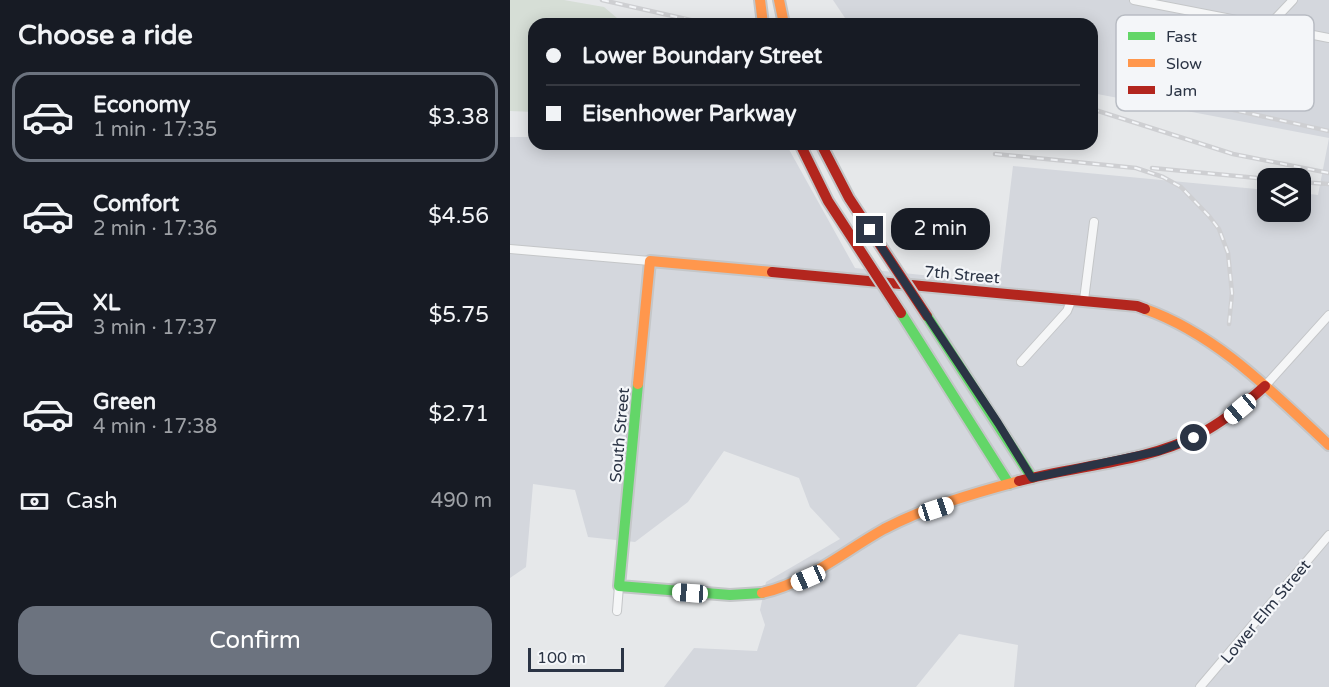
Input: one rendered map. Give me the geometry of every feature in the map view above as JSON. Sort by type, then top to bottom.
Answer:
[{"type":"street","points":[[760,0],[762,18]]},
{"type":"street","points":[[779,0],[783,18]]},
{"type":"street","points":[[1134,0],[1207,15]]},
{"type":"street","points":[[1279,15],[1293,0]]},
{"type":"street","points":[[1314,35],[1329,38]]},
{"type":"street","points":[[803,150],[828,201],[1009,484]]},
{"type":"street","points":[[824,150],[849,198],[1032,478]]},
{"type":"street","points":[[1021,362],[1078,299],[1094,222]]},
{"type":"street","name":"7th Street","points":[[510,249],[1137,306],[1167,316],[1200,336],[1265,386],[1329,445]]},
{"type":"street","name":"South Street","points":[[617,611],[650,261]]},
{"type":"street","points":[[619,586],[725,595],[762,594],[808,578],[901,522],[1009,484],[1175,446],[1212,429],[1231,417],[1265,386],[1329,315]]},
{"type":"street","name":"Lower Elm Street","points":[[1200,687],[1329,535]]},
{"type":"shaded area","points":[[510,0],[564,0],[604,7],[617,18],[528,18],[528,112],[510,111]]},
{"type":"shaded area","points":[[833,0],[1329,0],[1329,138],[1187,111],[1314,111],[1314,15],[1116,15],[1116,98],[1098,94],[1098,18],[845,18]]},
{"type":"shaded area","points":[[510,137],[528,137],[528,150],[789,150],[855,268],[999,283],[1013,166],[1257,189],[1257,222],[1311,222],[1311,194],[1318,195],[1329,138],[1329,687],[1014,687],[1018,645],[959,634],[916,687],[664,687],[694,648],[757,651],[765,625],[760,610],[766,582],[840,539],[810,507],[799,478],[724,451],[688,502],[635,542],[588,537],[575,490],[533,484],[526,567],[510,578]]},
{"type":"railway","points":[[602,0],[682,18]]},
{"type":"railway","points":[[1098,111],[1233,154],[1329,173]]},
{"type":"railway","points":[[1238,111],[1329,131]]},
{"type":"railway","points":[[995,154],[1136,168],[1163,177],[1181,187],[1219,229],[1228,253],[1232,293],[1229,324]]},
{"type":"railway","points":[[1152,168],[1257,178]]},
{"type":"railway","points":[[1311,183],[1329,184]]},
{"type":"traffic: fast","points":[[901,313],[1009,484]]},
{"type":"traffic: fast","points":[[927,316],[1032,478]]},
{"type":"traffic: fast","points":[[638,384],[619,586],[730,595],[762,593]]},
{"type":"traffic: slow","points":[[760,0],[762,18]]},
{"type":"traffic: slow","points":[[779,0],[783,18]]},
{"type":"traffic: slow","points":[[638,384],[650,261],[772,272]]},
{"type":"traffic: slow","points":[[1145,309],[1172,320],[1221,350],[1265,386],[1329,445]]},
{"type":"traffic: slow","points":[[762,593],[795,582],[884,529],[916,514],[1019,481]]},
{"type":"traffic: jam","points":[[803,150],[828,201],[901,313]]},
{"type":"traffic: jam","points":[[824,150],[849,198],[927,316]]},
{"type":"traffic: jam","points":[[772,272],[1137,306],[1145,309]]},
{"type":"traffic: jam","points":[[1019,481],[1133,458],[1177,444],[1216,425],[1265,386]]},
{"type":"route","points":[[870,230],[1032,478],[1159,451],[1194,438]]}]
